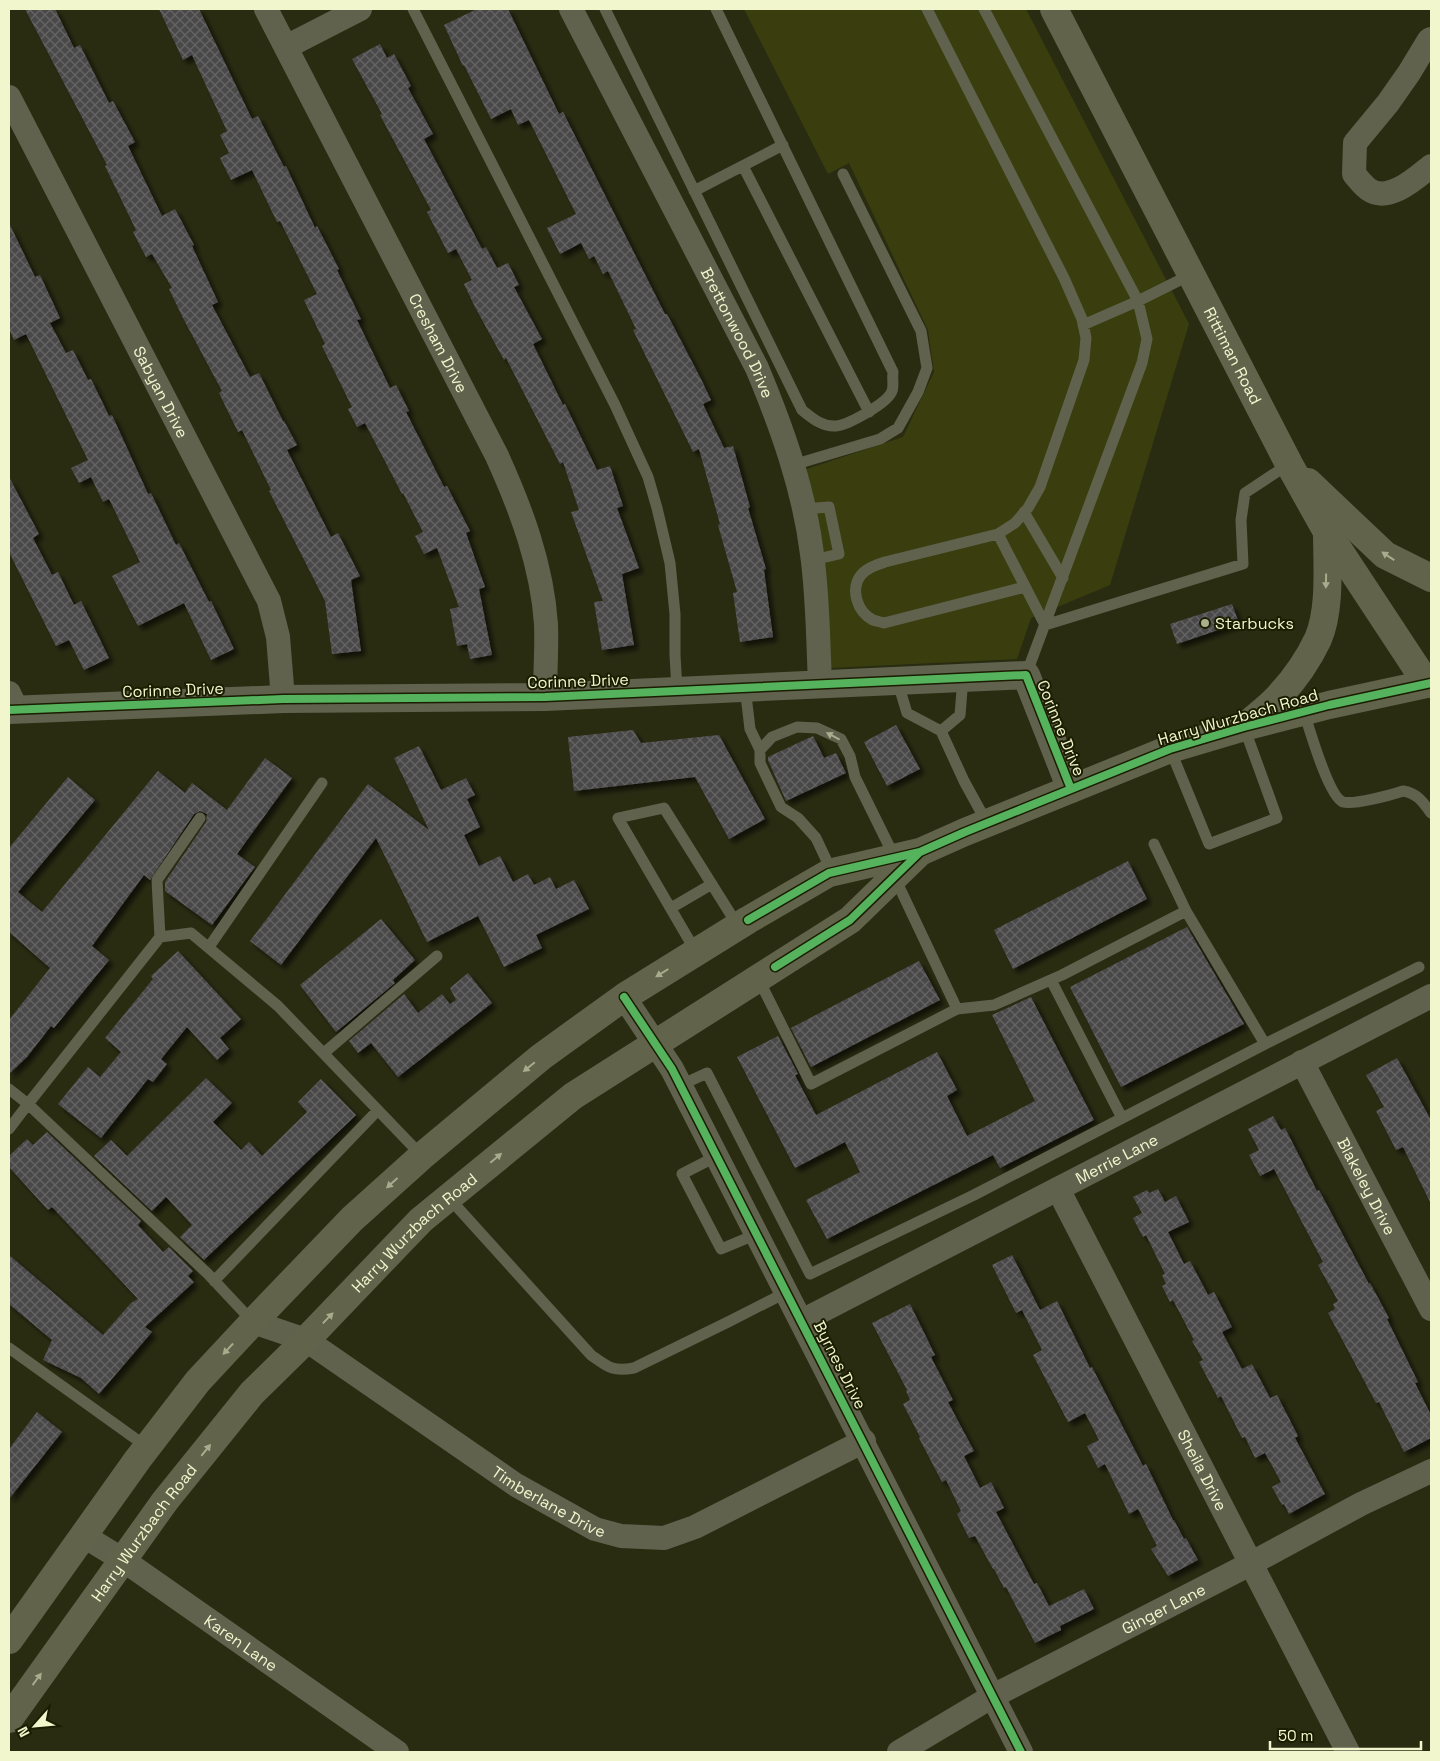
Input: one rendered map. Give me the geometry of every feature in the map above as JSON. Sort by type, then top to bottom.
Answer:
[{"type":"main road","name":"Rittiman Road","points":[[1054,9],[1289,464],[1327,532],[1430,686]]},
{"type":"main road","points":[[1289,464],[1385,555],[1431,578]]},
{"type":"main road","points":[[1244,727],[1279,696],[1306,659],[1318,638],[1324,613],[1326,591],[1327,532]]},
{"type":"main road","name":"Harry Wurzbach Road","points":[[9,1640],[147,1447],[198,1382],[253,1322],[352,1219],[422,1156],[541,1057],[624,997],[738,926],[833,872],[903,862],[987,823],[1170,749],[1329,705],[1430,686]]},
{"type":"main road","name":"Harry Wurzbach Road","points":[[9,1719],[165,1501],[252,1393],[306,1340],[421,1220],[573,1096],[850,920],[903,862]]},
{"type":"street","name":"Cresham Drive","points":[[266,9],[497,456],[516,498],[531,542],[541,587],[546,624],[545,697]]},
{"type":"street","points":[[286,47],[360,9]]},
{"type":"street","name":"Brettonwood Drive","points":[[571,9],[757,368],[782,428],[800,490],[813,560],[820,683]]},
{"type":"street","points":[[1431,39],[1388,103],[1355,143],[1354,174],[1369,190],[1387,194],[1407,185],[1431,166]]},
{"type":"street","name":"Sabyan Drive","points":[[9,97],[268,601],[278,638],[283,699]]},
{"type":"street","name":"Corinne Drive","points":[[11,704],[545,697],[1026,675],[1071,789]]},
{"type":"street","name":"Byrnes Drive","points":[[624,997],[672,1069],[1021,1752]]},
{"type":"street","name":"Merrie Lane","points":[[802,1321],[1302,1062],[1429,1003]]},
{"type":"street","name":"Blakeley Drive","points":[[1302,1062],[1431,1309]]},
{"type":"street","name":"Sheila Drive","points":[[1058,1189],[1348,1752]]},
{"type":"street","name":"Timberlane Drive","points":[[253,1322],[306,1340],[516,1485],[595,1529],[620,1536],[664,1538],[695,1527],[864,1442]]},
{"type":"street","name":"Ginger Lane","points":[[899,1752],[992,1696],[1252,1563],[1361,1504],[1431,1471]]},
{"type":"street","name":"Karen Lane","points":[[84,1536],[123,1560],[397,1752]]},
{"type":"lane","points":[[413,9],[615,405],[648,477],[670,563],[675,614],[677,690]]},
{"type":"lane","points":[[605,9],[802,410],[816,422],[836,426],[850,422],[884,402],[892,392],[892,372],[716,9]]},
{"type":"lane","points":[[927,9],[1064,278],[1083,325],[1086,338],[1084,360],[1040,488],[1015,523],[998,534],[885,562],[868,568],[860,576],[855,597],[864,612],[872,620],[884,623],[1025,587]]},
{"type":"lane","points":[[984,9],[1138,301],[1147,339],[1142,363],[1026,675]]},
{"type":"lane","points":[[694,191],[783,145]]},
{"type":"lane","points":[[743,166],[869,412]]},
{"type":"lane","points":[[793,465],[880,439],[898,428],[918,392],[927,368],[921,331],[844,174]]},
{"type":"lane","points":[[1083,325],[1138,301],[1190,275]]},
{"type":"lane","points":[[1045,624],[1243,564],[1241,520],[1245,493],[1289,464]]},
{"type":"lane","points":[[1024,512],[1063,578]]},
{"type":"lane","points":[[998,534],[1045,624]]},
{"type":"lane","points":[[941,731],[960,715],[963,678]]},
{"type":"lane","points":[[897,680],[907,713],[941,731],[964,781],[987,823]]},
{"type":"lane","points":[[745,687],[750,729],[760,750],[760,763],[781,807],[798,818],[816,838],[833,872]]},
{"type":"lane","points":[[1304,712],[1326,777],[1335,796],[1343,802],[1355,802],[1403,791],[1411,792],[1421,799],[1431,813]]},
{"type":"lane","points":[[760,750],[772,737],[796,727],[817,728],[841,739],[850,756],[855,777],[903,862],[957,1008]]},
{"type":"lane","points":[[1170,749],[1210,844],[1277,818],[1244,727]]},
{"type":"lane","points":[[209,948],[322,783]]},
{"type":"lane","points":[[696,952],[618,818],[664,808],[738,926]]},
{"type":"lane","points":[[9,1129],[160,937],[157,880],[200,818]]},
{"type":"lane","points":[[1154,844],[1186,912],[1265,1044]]},
{"type":"lane","points":[[671,908],[712,884]]},
{"type":"lane","points":[[758,978],[811,1084],[957,1008],[994,1005],[1052,980],[1186,912]]},
{"type":"lane","points":[[160,937],[191,932],[278,1006],[422,1156]]},
{"type":"lane","points":[[324,1053],[437,956]]},
{"type":"lane","points":[[680,1085],[707,1073],[810,1274],[974,1195],[1265,1044],[1419,967]]},
{"type":"lane","points":[[1052,980],[1122,1118]]},
{"type":"lane","points":[[9,1089],[28,1104],[211,1277],[253,1322]]},
{"type":"lane","points":[[211,1277],[378,1110]]},
{"type":"lane","points":[[717,1156],[682,1174],[722,1250],[757,1234]]},
{"type":"lane","points":[[449,1197],[591,1355],[609,1368],[620,1371],[634,1368],[730,1322],[787,1292]]},
{"type":"lane","points":[[9,1348],[147,1447]]},
{"type":"shaded area","points":[[744,9],[1026,9],[1189,324],[1110,585],[1031,618],[1017,659],[829,668],[804,470],[903,437],[934,372],[928,330],[849,163],[828,174]]},
{"type":"building","points":[[25,9],[55,9],[74,48],[80,45],[109,103],[113,101],[135,142],[128,146],[162,216],[175,209],[194,245],[192,246],[218,302],[212,305],[250,377],[259,373],[297,445],[287,450],[331,537],[338,533],[360,576],[351,580],[361,651],[332,654],[325,601],[269,491],[271,490],[242,430],[238,432],[219,393],[222,391],[169,289],[172,288],[152,254],[146,257],[133,232],[136,230],[105,166],[107,165]]},
{"type":"building","points":[[159,9],[199,9],[252,119],[258,116],[284,167],[286,166],[315,228],[317,226],[339,269],[337,270],[361,319],[357,320],[390,388],[396,385],[409,411],[406,412],[444,487],[447,486],[470,531],[466,533],[485,587],[479,589],[492,655],[470,659],[467,644],[457,646],[450,609],[459,607],[437,548],[424,554],[415,536],[423,532],[403,493],[365,423],[357,427],[348,409],[352,407],[322,346],[325,344],[304,300],[317,294],[280,221],[277,222],[252,170],[231,180],[220,158],[229,153],[220,135],[227,131],[192,55],[183,60]]},
{"type":"building","points":[[477,9],[508,9],[559,114],[563,112],[665,314],[667,314],[701,379],[711,400],[703,404],[724,448],[733,446],[750,507],[748,508],[766,569],[764,570],[773,637],[740,642],[733,593],[737,592],[699,449],[693,452],[633,330],[636,329],[608,271],[603,274],[594,256],[589,259],[581,243],[560,254],[547,228],[576,214],[529,120],[518,125],[511,109],[491,119],[463,66],[444,25]]},
{"type":"building","points":[[380,44],[387,58],[394,54],[411,86],[408,88],[433,134],[424,139],[482,249],[486,247],[497,268],[508,263],[519,285],[514,287],[542,339],[533,344],[597,470],[610,466],[623,506],[617,508],[639,568],[622,574],[634,645],[602,650],[594,602],[603,601],[571,512],[579,510],[563,462],[560,464],[506,358],[504,360],[475,307],[464,284],[472,280],[456,249],[448,253],[427,212],[431,210],[352,59]]},
{"type":"building","points":[[9,223],[35,277],[40,275],[60,318],[50,323],[66,353],[73,350],[88,380],[91,379],[109,416],[112,415],[148,494],[151,493],[176,545],[179,543],[209,602],[211,601],[234,649],[211,660],[184,603],[138,626],[112,576],[140,562],[109,499],[103,502],[91,477],[79,483],[71,468],[88,460],[26,334],[14,340],[9,329]]},
{"type":"building","points":[[9,477],[39,534],[33,538],[52,575],[58,572],[74,605],[81,601],[109,658],[84,670],[69,640],[56,646],[9,552]]},
{"type":"building","name":"Starbucks","points":[[1232,604],[1239,623],[1177,644],[1170,624]]},
{"type":"building","points":[[896,725],[920,769],[887,786],[864,742]]},
{"type":"building","points":[[633,730],[641,743],[719,735],[765,819],[729,839],[695,777],[574,791],[568,737]]},
{"type":"building","points":[[813,736],[824,758],[836,753],[846,773],[786,801],[768,757]]},
{"type":"building","points":[[419,746],[441,790],[466,778],[475,795],[467,799],[480,827],[464,835],[479,866],[500,856],[513,882],[528,874],[534,885],[550,877],[556,889],[574,880],[589,909],[536,935],[542,948],[504,967],[478,916],[427,942],[376,838],[281,965],[250,941],[368,784],[429,830],[394,758]]},
{"type":"building","points":[[265,758],[292,778],[237,854],[255,867],[212,925],[165,891],[165,882],[206,822],[207,814],[200,811],[194,814],[150,880],[144,875],[92,946],[109,960],[54,1028],[51,1026],[27,1057],[9,1074],[9,1020],[50,968],[9,932],[9,848],[68,777],[95,800],[18,892],[42,912],[158,771],[185,793],[192,783],[227,810]]},
{"type":"building","points":[[1128,861],[1147,899],[1013,969],[994,930]]},
{"type":"building","points":[[381,919],[415,960],[393,980],[395,983],[336,1032],[300,985]]},
{"type":"building","points":[[1187,927],[1244,1024],[1121,1087],[1070,987]]},
{"type":"building","points":[[178,951],[241,1019],[220,1038],[229,1049],[217,1060],[187,1027],[161,1059],[167,1064],[153,1082],[148,1079],[101,1138],[58,1104],[88,1067],[100,1077],[121,1052],[105,1038],[153,979],[151,976]]},
{"type":"building","points":[[919,961],[940,1000],[811,1067],[791,1028]]},
{"type":"building","points":[[468,973],[492,1003],[398,1077],[371,1043],[358,1053],[349,1041],[404,994],[418,1013],[442,994],[450,1004],[456,1000],[450,988]]},
{"type":"building","points":[[1031,997],[1094,1120],[1000,1168],[993,1155],[827,1239],[806,1200],[860,1172],[845,1142],[795,1168],[737,1057],[778,1036],[798,1074],[795,1075],[816,1115],[937,1052],[957,1090],[947,1096],[967,1136],[1035,1101],[992,1015]]},
{"type":"building","points":[[1397,1058],[1431,1120],[1431,1204],[1403,1147],[1396,1150],[1376,1111],[1384,1107],[1366,1075]]},
{"type":"building","points":[[206,1078],[232,1103],[213,1122],[241,1150],[249,1142],[262,1156],[307,1112],[298,1102],[321,1079],[356,1115],[204,1260],[180,1237],[192,1225],[166,1197],[152,1211],[94,1156],[111,1140],[127,1156]]},
{"type":"building","points":[[1273,1116],[1281,1130],[1285,1128],[1317,1191],[1319,1190],[1389,1318],[1387,1319],[1418,1382],[1415,1383],[1431,1415],[1431,1438],[1404,1452],[1379,1402],[1376,1403],[1328,1313],[1335,1309],[1333,1304],[1338,1301],[1318,1265],[1323,1262],[1274,1169],[1260,1176],[1249,1155],[1259,1150],[1248,1129]]},
{"type":"building","points":[[47,1132],[141,1221],[138,1225],[163,1252],[169,1247],[193,1271],[188,1276],[194,1282],[145,1327],[152,1332],[99,1394],[81,1378],[43,1360],[52,1340],[9,1304],[9,1255],[103,1335],[131,1303],[138,1299],[52,1207],[48,1210],[9,1167],[9,1156],[27,1139],[33,1145]]},
{"type":"building","points":[[1158,1189],[1165,1202],[1176,1196],[1189,1222],[1168,1232],[1184,1264],[1190,1261],[1208,1295],[1214,1292],[1232,1327],[1222,1332],[1242,1369],[1252,1364],[1270,1398],[1277,1395],[1298,1436],[1295,1438],[1325,1494],[1289,1514],[1272,1487],[1281,1482],[1265,1453],[1255,1458],[1245,1437],[1242,1438],[1221,1396],[1218,1398],[1199,1362],[1203,1360],[1192,1341],[1194,1340],[1173,1300],[1170,1302],[1162,1286],[1166,1284],[1162,1275],[1165,1274],[1146,1235],[1143,1237],[1133,1218],[1142,1213],[1133,1197],[1147,1190],[1149,1193]]},
{"type":"building","points":[[1012,1255],[1040,1310],[1057,1301],[1090,1368],[1092,1367],[1143,1466],[1146,1464],[1173,1520],[1198,1560],[1168,1576],[1151,1549],[1157,1546],[1138,1509],[1129,1514],[1105,1464],[1098,1468],[1087,1446],[1099,1440],[1085,1413],[1068,1422],[1033,1355],[1042,1350],[1022,1310],[1016,1313],[992,1265]]},
{"type":"building","points":[[910,1304],[935,1355],[931,1357],[953,1400],[948,1402],[974,1451],[964,1456],[980,1488],[991,1482],[1004,1508],[996,1512],[1034,1584],[1037,1583],[1049,1606],[1084,1589],[1094,1609],[1060,1626],[1061,1630],[1035,1643],[1006,1587],[1004,1588],[975,1536],[969,1538],[957,1514],[961,1511],[946,1480],[942,1482],[903,1404],[910,1400],[907,1390],[872,1323]]},
{"type":"building","points":[[37,1412],[62,1432],[9,1499],[9,1449]]},
{"type":"cycle path","points":[[9,710],[283,699],[545,697],[1026,675],[1071,789]]},
{"type":"cycle path","points":[[748,920],[829,873],[920,852],[1170,749],[1329,705],[1431,683]]},
{"type":"cycle path","points":[[775,967],[850,920],[919,853]]},
{"type":"cycle path","points":[[624,997],[672,1069],[1021,1752]]},
{"type":"place","name":"Starbucks","points":[[1205,623]]}]
